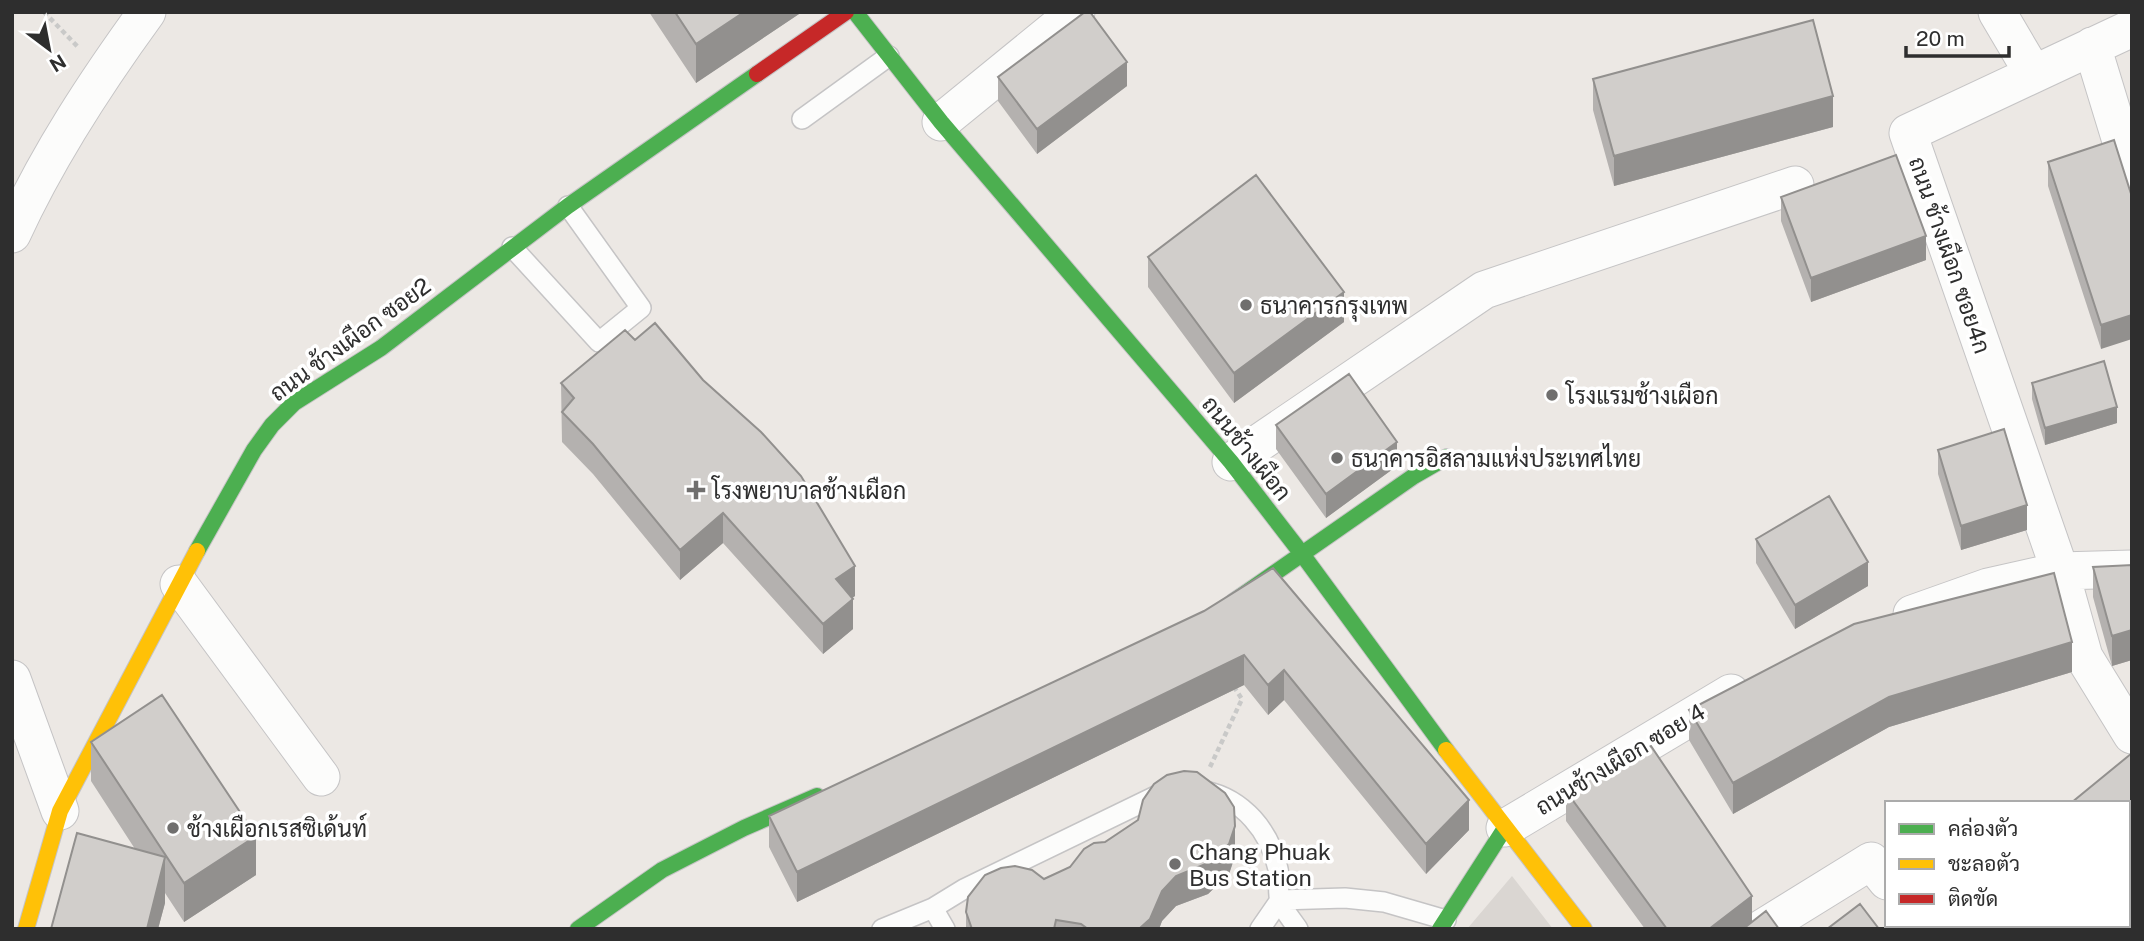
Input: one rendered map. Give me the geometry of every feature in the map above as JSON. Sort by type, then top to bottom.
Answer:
[{"type":"street","points":[[12,234],[50,159],[104,72],[147,12]]},
{"type":"street","name":"ถนน ช้างเผือก ซอย2","points":[[23,917],[60,811],[179,584],[254,450],[272,425],[294,403],[381,348],[568,206],[846,12]]},
{"type":"street","name":"ถนนช้างเผือก","points":[[855,12],[941,122],[1231,462],[1505,828],[1584,929]]},
{"type":"street","points":[[941,122],[1076,12]]},
{"type":"street","points":[[1997,12],[2033,73]]},
{"type":"street","name":"ถนน ช้างเผือก ซอย4ก","points":[[2060,571],[1908,133],[2132,27]]},
{"type":"street","points":[[2092,46],[2132,177]]},
{"type":"street","points":[[1231,462],[1484,290],[1795,185]]},
{"type":"street","points":[[1222,610],[1414,476],[1447,457]]},
{"type":"street","points":[[1876,627],[1988,587],[2060,571],[2132,569]]},
{"type":"street","points":[[2060,571],[2084,657],[2129,752]]},
{"type":"street","points":[[179,584],[321,777]]},
{"type":"street","name":"ถนนช้างเผือก ซอย 4","points":[[1505,828],[1764,673]]},
{"type":"street","points":[[12,679],[60,811]]},
{"type":"street","points":[[578,929],[663,870],[744,828],[832,789]]},
{"type":"street","points":[[1443,924],[1505,828]]},
{"type":"street","points":[[1761,929],[1871,861],[1885,878]]},
{"type":"lane","points":[[802,119],[889,56]]},
{"type":"lane","points":[[512,247],[598,342],[641,308],[568,206]]},
{"type":"lane","points":[[882,929],[933,908],[964,889],[1166,791],[1188,790],[1223,795],[1258,823],[1279,870],[1280,900],[1298,929]]},
{"type":"lane","points":[[1280,900],[1345,898],[1384,902],[1443,924]]},
{"type":"lane","points":[[1260,929],[1280,900]]},
{"type":"lane","points":[[933,908],[945,929]]},
{"type":"path","points":[[44,12],[104,72]]},
{"type":"path","points":[[1188,790],[1242,699],[1228,678]]},
{"type":"shaded area","points":[[1512,876],[1553,929],[1467,929]]},
{"type":"building","points":[[675,12],[744,12],[696,44]]},
{"type":"building","points":[[1085,12],[1090,12],[1127,62],[1037,129],[998,77]]},
{"type":"building","points":[[1813,20],[1833,96],[1614,156],[1593,79]]},
{"type":"building","points":[[2114,140],[2132,197],[2132,315],[2101,325],[2048,162]]},
{"type":"building","points":[[1896,155],[1926,236],[1811,278],[1781,197]]},
{"type":"building","name":"ธนาคารกรุงเทพ","points":[[1256,175],[1344,292],[1234,373],[1148,257]]},
{"type":"building","name":"โรงพยาบาลช้างเผือก","points":[[655,323],[703,380],[761,432],[801,476],[855,566],[836,579],[853,599],[823,624],[723,513],[680,550],[593,444],[562,412],[574,398],[561,383],[625,330],[635,340]]},
{"type":"building","points":[[2104,361],[2117,407],[2045,428],[2032,383]]},
{"type":"building","name":"ธนาคารอิสลามแห่งประเทศไทย","points":[[1349,374],[1397,442],[1326,494],[1276,425]]},
{"type":"building","points":[[2004,429],[2027,505],[1961,526],[1938,450]]},
{"type":"building","points":[[1829,496],[1868,562],[1795,605],[1756,539]]},
{"type":"building","points":[[2132,565],[2132,630],[2112,636],[2093,567]]},
{"type":"building","points":[[1273,568],[1469,800],[1426,844],[1284,670],[1268,685],[1244,655],[797,872],[769,816],[1204,611]]},
{"type":"building","points":[[2054,573],[2072,642],[1889,697],[1733,783],[1689,710],[1854,624]]},
{"type":"building","name":"ช้างเผือกเรสซิเด้นท์","points":[[162,695],[256,836],[184,883],[91,742]]},
{"type":"building","points":[[1651,746],[1752,896],[1709,929],[1667,929],[1566,791]]},
{"type":"building","points":[[2132,753],[2130,916],[2130,801],[2073,801]]},
{"type":"building","name":"Chang Phuak Bus Station","points":[[1184,771],[1197,772],[1225,793],[1234,807],[1235,826],[1229,844],[1208,863],[1176,876],[1162,891],[1150,919],[1140,928],[1088,929],[1081,924],[1056,920],[1054,929],[972,929],[966,912],[968,897],[985,875],[1001,868],[1015,866],[1032,870],[1044,879],[1070,867],[1084,849],[1094,843],[1105,842],[1138,820],[1143,800],[1154,784],[1167,775]]},
{"type":"building","points":[[77,833],[165,857],[147,929],[51,929]]},
{"type":"building","points":[[1860,904],[1879,929],[1827,929]]},
{"type":"building","points":[[1766,911],[1779,929],[1743,929]]},
{"type":"building","points":[[1968,927],[2116,927],[2114,929]]},
{"type":"traffic: fast","points":[[855,12],[941,122],[1231,462],[1446,750]]},
{"type":"traffic: fast","points":[[197,551],[254,450],[272,425],[294,403],[381,348],[568,206],[757,74]]},
{"type":"traffic: fast","points":[[1233,602],[1414,476],[1447,457]]},
{"type":"traffic: fast","points":[[578,929],[662,870],[744,828],[817,796]]},
{"type":"traffic: fast","points":[[1440,929],[1505,828]]},
{"type":"traffic: slow","points":[[26,929],[60,811],[197,551]]},
{"type":"traffic: slow","points":[[1446,750],[1584,929]]},
{"type":"traffic: jam","points":[[757,74],[846,12]]},
{"type":"place","name":"ธนาคารกรุงเทพ","points":[[1246,305]]},
{"type":"place","name":"โรงแรมช้างเผือก","points":[[1552,395]]},
{"type":"place","name":"ธนาคารอิสลามแห่งประเทศไทย","points":[[1337,458]]},
{"type":"place","name":"โรงพยาบาลช้างเผือก","points":[[696,490]]},
{"type":"place","name":"ช้างเผือกเรสซิเด้นท์","points":[[173,828]]},
{"type":"place","name":"Chang Phuak Bus Station","points":[[1175,864]]}]
